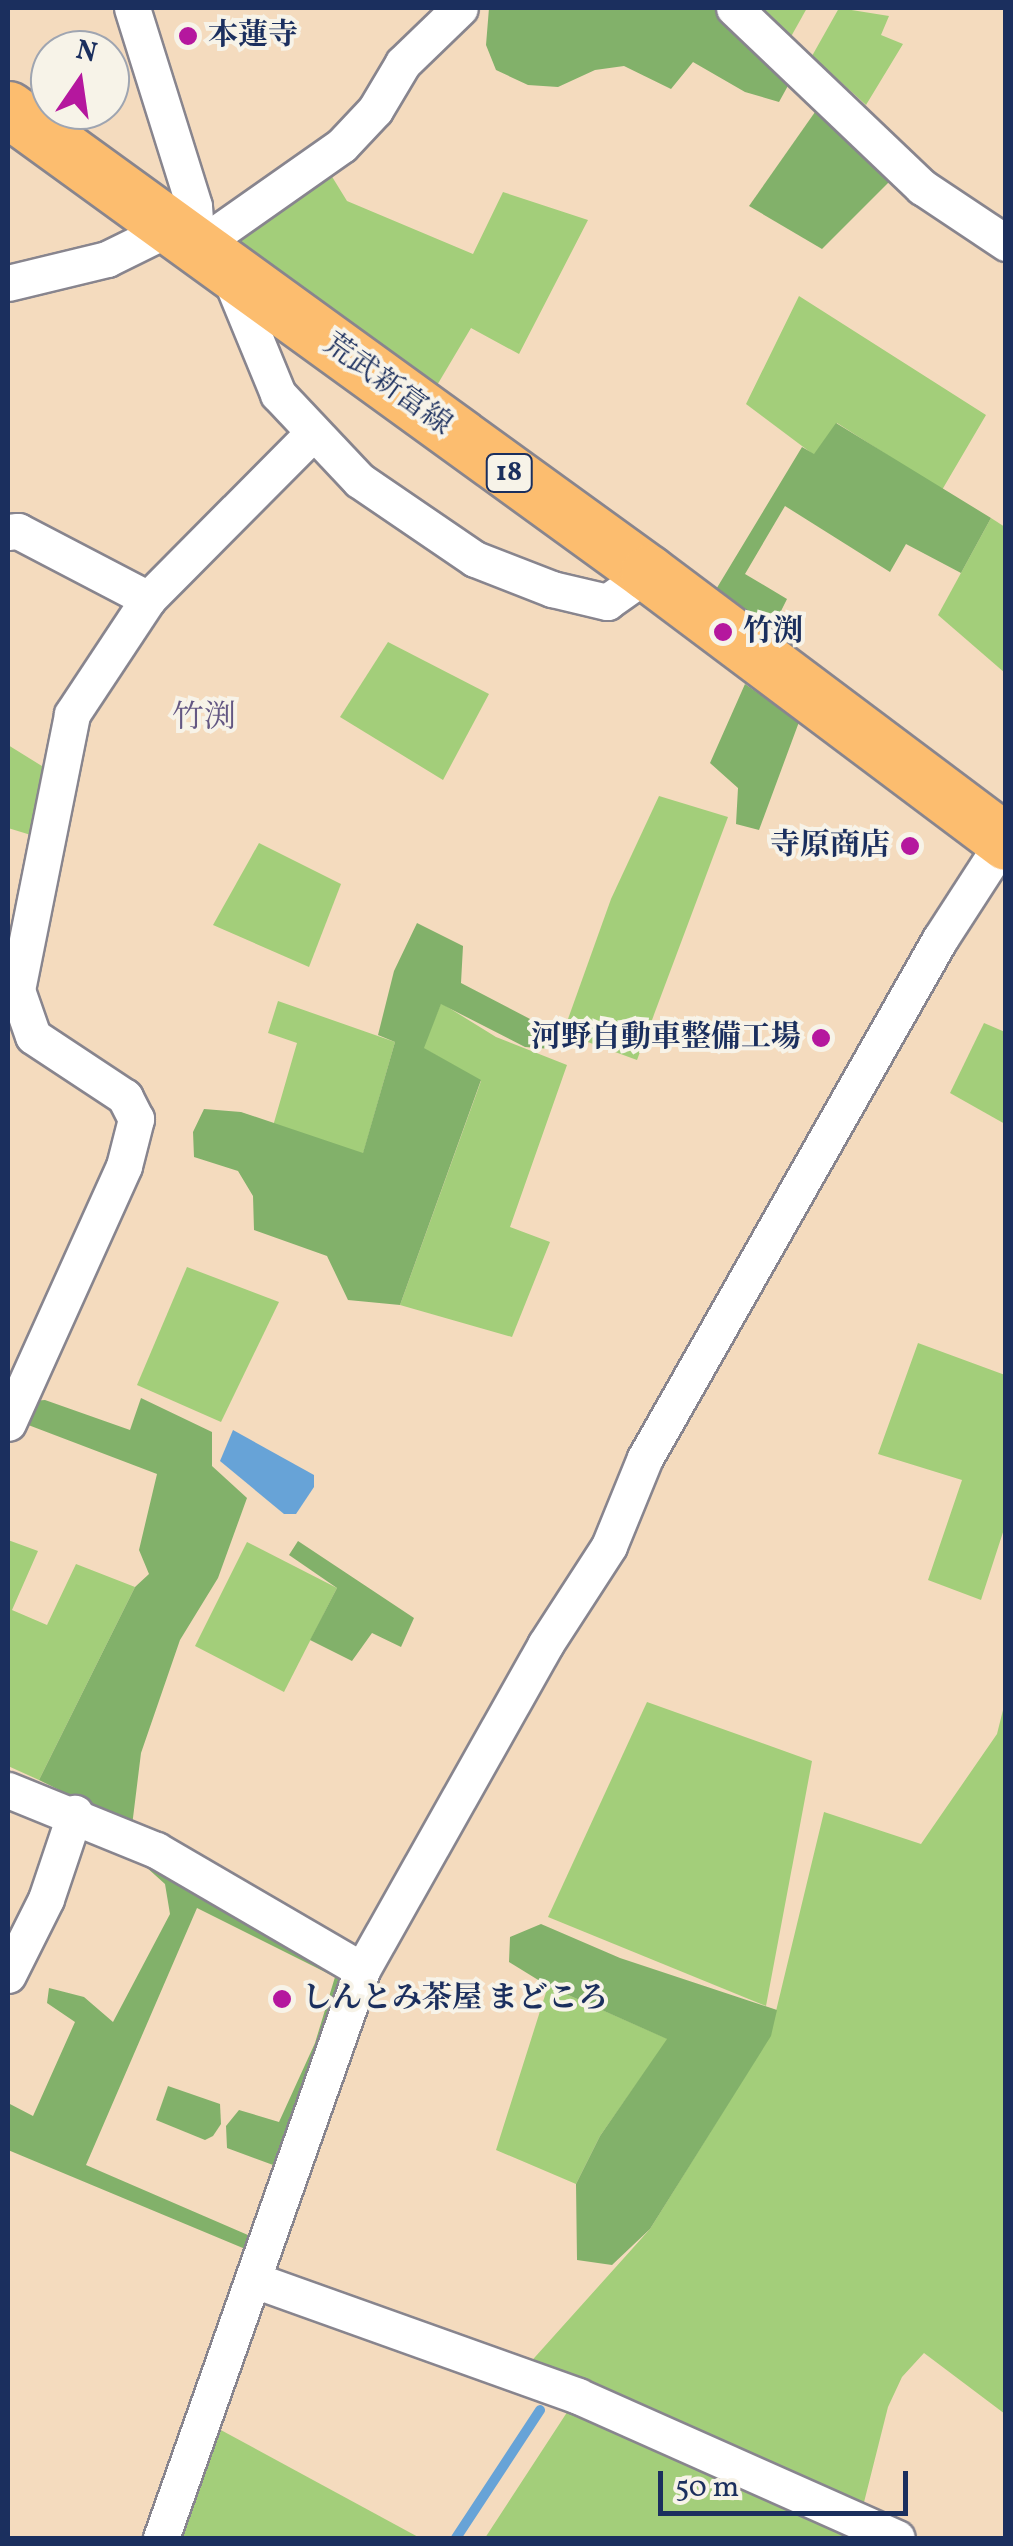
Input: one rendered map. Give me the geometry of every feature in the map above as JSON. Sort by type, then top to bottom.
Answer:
[{"type":"main road","name":"荒武新富線","points":[[8,109],[648,573],[1005,840]]},
{"type":"street","points":[[132,8],[194,206],[198,248],[278,394],[311,434],[359,480],[475,558],[608,602],[648,573]]},
{"type":"street","points":[[8,283],[107,259],[198,248],[342,145],[375,110],[403,63],[460,8]]},
{"type":"street","points":[[734,8],[795,73],[922,187],[1006,243]]},
{"type":"street","points":[[8,1424],[124,1166],[136,1118],[125,1096],[20,1041],[18,990],[72,714],[148,599],[311,434]]},
{"type":"street","points":[[8,532],[18,531],[148,599]]},
{"type":"street","points":[[161,2538],[257,2281],[362,1970],[545,1645],[609,1546],[645,1458],[940,939],[1005,840]]},
{"type":"street","points":[[8,1790],[75,1813],[156,1850],[362,1970]]},
{"type":"street","points":[[8,1975],[46,1899],[75,1813]]},
{"type":"street","points":[[257,2281],[578,2396],[897,2538]]},
{"type":"green space","points":[[489,8],[734,8],[795,73],[779,102],[745,92],[693,62],[671,89],[624,66],[595,70],[558,87],[528,85],[496,70],[486,45]]},
{"type":"green space","points":[[753,8],[807,8],[788,42]]},
{"type":"green space","points":[[839,8],[889,16],[881,35],[903,44],[866,105],[812,56]]},
{"type":"green space","points":[[815,112],[890,181],[822,249],[749,206]]},
{"type":"green space","points":[[323,162],[347,201],[473,254],[503,192],[588,220],[519,354],[471,328],[433,392],[216,236]]},
{"type":"green space","points":[[799,296],[986,415],[942,490],[837,423],[814,455],[746,404]]},
{"type":"green space","points":[[836,423],[991,518],[961,573],[906,544],[890,572],[785,506],[745,574],[787,599],[780,613],[747,621],[712,596],[802,447],[814,454]]},
{"type":"green space","points":[[991,518],[1005,527],[1005,673],[938,615]]},
{"type":"green space","points":[[388,642],[489,694],[443,780],[340,717]]},
{"type":"green space","points":[[745,684],[799,722],[759,830],[736,824],[738,788],[710,763]]},
{"type":"green space","points":[[8,745],[58,776],[44,839],[8,828]]},
{"type":"green space","points":[[659,796],[728,817],[637,1060],[563,1033],[611,899]]},
{"type":"green space","points":[[259,843],[341,884],[309,967],[213,925]]},
{"type":"green space","points":[[417,923],[463,946],[461,983],[555,1032],[551,1049],[525,1047],[441,1004],[424,1048],[481,1080],[400,1305],[348,1300],[327,1256],[254,1230],[253,1196],[238,1171],[194,1157],[193,1132],[204,1109],[241,1112],[363,1153],[395,1042],[378,1035],[394,971]]},
{"type":"green space","points":[[278,1001],[395,1042],[363,1154],[273,1126],[297,1043],[268,1033]]},
{"type":"green space","points":[[441,1003],[496,1037],[567,1065],[510,1227],[550,1242],[512,1337],[400,1305],[481,1081],[423,1048]]},
{"type":"green space","points":[[984,1023],[1005,1032],[1005,1124],[950,1093]]},
{"type":"green space","points":[[187,1267],[279,1302],[221,1422],[137,1385]]},
{"type":"green space","points":[[918,1343],[1005,1375],[1005,1526],[981,1600],[928,1580],[962,1480],[878,1454]]},
{"type":"green space","points":[[141,1398],[212,1432],[212,1466],[247,1498],[218,1578],[180,1640],[141,1753],[132,1826],[39,1780],[135,1587],[149,1574],[139,1550],[157,1474],[23,1423],[32,1401],[45,1400],[130,1430]]},
{"type":"green space","points":[[8,1540],[38,1551],[12,1610],[47,1625],[76,1564],[135,1587],[39,1780],[8,1766]]},
{"type":"green space","points":[[298,1541],[414,1618],[401,1647],[372,1633],[352,1661],[310,1640],[337,1588],[289,1555]]},
{"type":"green space","points":[[247,1542],[337,1588],[284,1692],[195,1646]]},
{"type":"green space","points":[[647,1702],[812,1761],[766,2006],[548,1917]]},
{"type":"green space","points":[[1005,1702],[1005,2414],[924,2353],[902,2377],[888,2407],[855,2538],[485,2538],[577,2397],[518,2376],[650,2229],[770,2036],[824,1812],[921,1844],[997,1734]]},
{"type":"green space","points":[[86,1818],[355,1973],[284,2169],[227,2148],[226,2126],[239,2110],[279,2122],[315,2043],[335,1977],[197,1908],[86,2165],[262,2241],[257,2254],[8,2150],[8,2103],[33,2116],[75,2022],[47,2003],[49,1988],[84,1997],[113,2022],[170,1914],[165,1884],[145,1866],[75,1835]]},
{"type":"green space","points":[[541,1924],[620,1958],[777,2010],[771,2036],[650,2229],[612,2265],[577,2260],[576,2184],[600,2136],[667,2039],[548,1986],[509,1962],[510,1937]]},
{"type":"green space","points":[[548,1986],[668,2039],[600,2136],[576,2184],[496,2150]]},
{"type":"green space","points":[[168,2086],[220,2104],[221,2124],[213,2136],[205,2140],[156,2120]]},
{"type":"green space","points":[[219,2429],[420,2538],[177,2538]]},
{"type":"water","points":[[233,1430],[314,1475],[314,1487],[296,1514],[284,1514],[220,1461]]},
{"type":"waterway","points":[[456,2538],[540,2410]]},
{"type":"place","name":"本蓮寺","points":[[188,36]]},
{"type":"place","name":"竹渕","points":[[723,632]]},
{"type":"place","name":"寺原商店","points":[[910,846]]},
{"type":"place","name":"河野自動車整備工場","points":[[821,1038]]},
{"type":"place","name":"しんとみ茶屋 まどころ","points":[[282,1999]]},
{"type":"district","name":"竹渕","points":[[204,719]]}]
